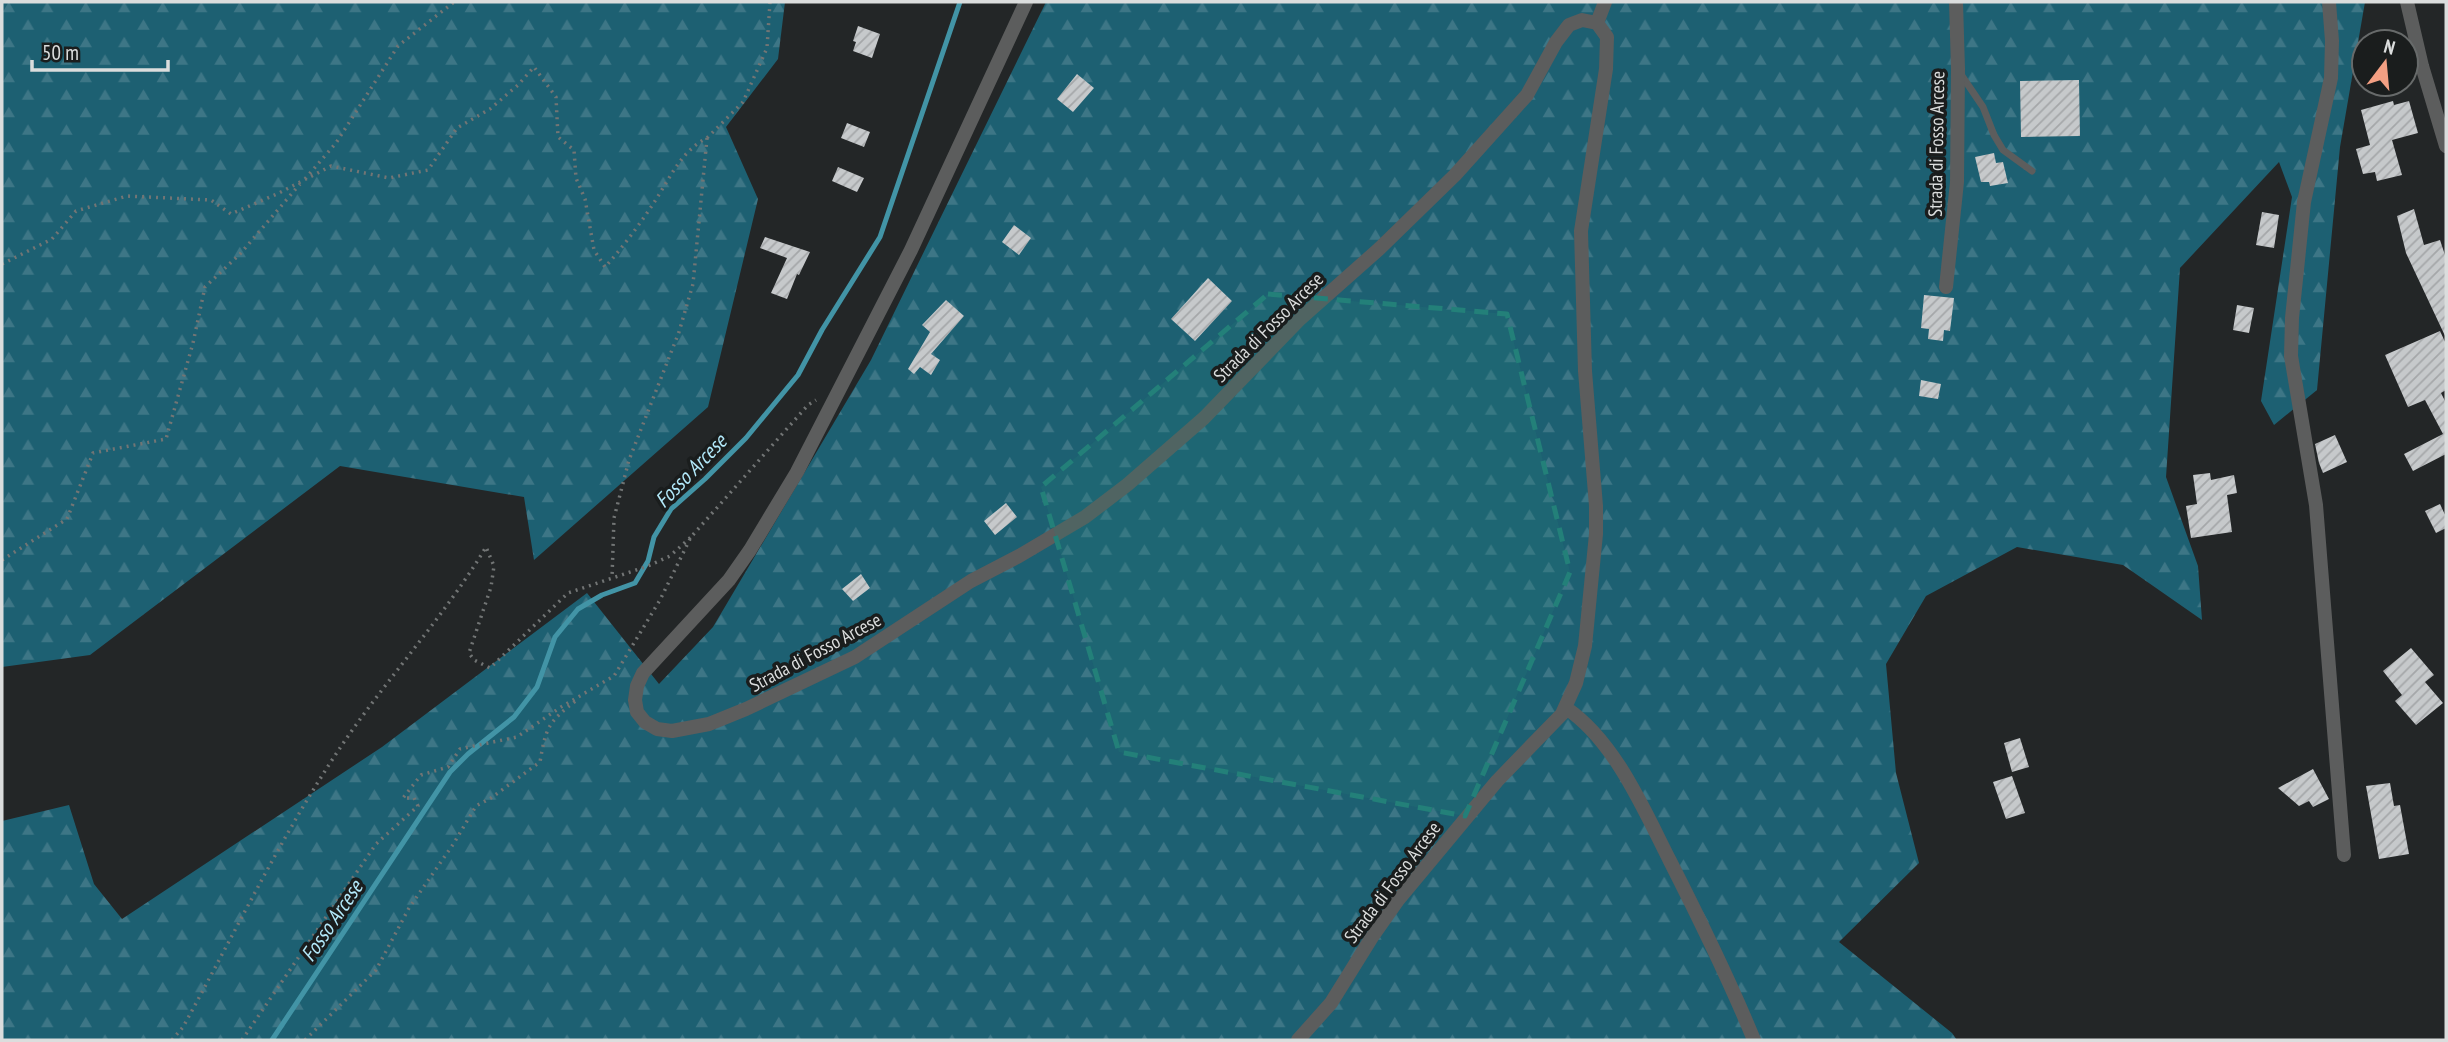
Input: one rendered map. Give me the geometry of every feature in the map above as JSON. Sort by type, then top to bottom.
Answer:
[{"type":"street","name":"Strada di Fosso Arcese","points":[[1026,2],[916,239],[797,472],[750,550],[702,611],[657,656],[639,679],[635,706],[640,718],[650,726],[672,731],[709,724],[747,709],[842,664],[971,581],[1046,541],[1107,501],[1204,418],[1300,320],[1379,249],[1455,175],[1518,106],[1569,25],[1582,20],[1597,23],[1607,37],[1606,69],[1581,231],[1585,371],[1596,534],[1585,646],[1576,683],[1566,708],[1497,781],[1398,900],[1331,1003],[1298,1040]]},
{"type":"street","points":[[1597,23],[1605,2]]},
{"type":"street","name":"Strada di Fosso Arcese","points":[[1946,287],[1956,198],[1956,2]]},
{"type":"street","points":[[2329,2],[2332,41],[2330,78],[2304,202],[2292,318],[2291,356],[2316,505],[2344,855]]},
{"type":"street","points":[[2407,2],[2419,56],[2446,146]]},
{"type":"street","points":[[1566,708],[1594,731],[1637,798],[1712,945],[1754,1040]]},
{"type":"lane","points":[[1958,69],[1983,107],[2003,150],[2032,171]]},
{"type":"path","points":[[2,560],[67,519],[93,453],[166,439],[193,343],[205,287],[240,254],[336,143],[398,46],[454,2]]},
{"type":"path","points":[[2,264],[52,239],[76,211],[127,196],[211,200],[231,214],[331,166],[389,178],[428,170],[457,128],[490,109],[534,67],[556,97],[558,137],[574,150],[576,178],[584,199],[594,250],[605,267],[654,203],[676,166],[695,144],[707,138],[743,102],[767,48],[770,2]]},
{"type":"path","points":[[612,578],[614,518],[629,460],[680,332],[693,284],[707,138]]},
{"type":"path","points":[[172,1040],[183,1027],[275,858],[341,746],[397,669],[460,590],[486,547],[494,566],[491,587],[469,653],[474,660],[490,668],[568,593],[670,556],[691,537],[808,405],[841,385]]},
{"type":"path","points":[[242,1040],[376,844],[418,806],[414,798],[403,798],[421,775],[448,767],[460,748],[517,737],[561,706],[614,676],[684,554],[691,537]]},
{"type":"path","points":[[305,1040],[376,970],[410,908],[476,806],[540,762],[545,733],[555,717],[590,690]]},
{"type":"highlighted area","points":[[1268,294],[1507,314],[1570,572],[1465,816],[1119,752],[1041,487]]},
{"type":"green space","points":[[2,2],[785,2],[778,59],[726,127],[758,199],[708,407],[534,560],[524,497],[340,466],[90,655],[2,667]]},
{"type":"green space","points":[[1046,2],[2365,2],[2361,28],[2350,28],[2350,89],[2340,147],[2317,390],[2274,425],[2261,401],[2292,197],[2279,162],[2180,268],[2166,477],[2198,566],[2202,620],[2123,565],[2017,547],[1926,596],[1886,664],[1896,773],[1919,863],[1839,942],[1952,1033],[1957,1040],[2,1040],[2,821],[69,805],[94,884],[122,919],[382,747],[587,593],[659,684],[713,627],[871,360]]},
{"type":"building","points":[[858,26],[880,34],[872,58],[853,51]]},
{"type":"building","points":[[1077,74],[1094,88],[1073,112],[1057,99]]},
{"type":"building","points":[[2079,80],[2080,136],[2021,137],[2020,81]]},
{"type":"building","points":[[2393,101],[2394,105],[2409,101],[2418,133],[2392,140],[2402,175],[2377,181],[2375,172],[2363,174],[2356,149],[2370,145],[2361,110]]},
{"type":"building","points":[[847,123],[870,132],[864,147],[841,138]]},
{"type":"building","points":[[1994,153],[1996,163],[2003,162],[2008,183],[1990,186],[1989,182],[1981,182],[1975,157]]},
{"type":"building","points":[[838,167],[864,178],[857,192],[832,181]]},
{"type":"building","points":[[2414,209],[2424,245],[2440,240],[2446,258],[2446,338],[2406,253],[2397,216]]},
{"type":"building","points":[[2262,212],[2279,215],[2274,248],[2256,245]]},
{"type":"building","points":[[1014,225],[1031,238],[1019,255],[1002,242]]},
{"type":"building","points":[[765,237],[810,252],[787,299],[771,293],[787,258],[760,248]]},
{"type":"building","points":[[1208,278],[1232,301],[1195,341],[1171,319]]},
{"type":"building","points":[[1924,295],[1954,298],[1950,331],[1944,330],[1943,341],[1928,339],[1929,329],[1921,328]]},
{"type":"building","points":[[946,300],[964,316],[931,354],[940,360],[931,375],[920,367],[914,374],[908,369],[930,332],[922,325]]},
{"type":"building","points":[[2237,305],[2254,308],[2249,333],[2233,330]]},
{"type":"building","points":[[2440,331],[2446,344],[2446,390],[2441,393],[2446,403],[2446,454],[2413,471],[2404,454],[2443,434],[2425,400],[2408,407],[2385,355]]},
{"type":"building","points":[[1921,380],[1941,384],[1938,399],[1919,396]]},
{"type":"building","points":[[2335,435],[2347,462],[2323,473],[2315,444]]},
{"type":"building","points":[[2210,473],[2211,480],[2234,475],[2237,493],[2227,495],[2232,532],[2191,538],[2186,506],[2197,504],[2193,475]]},
{"type":"building","points":[[1006,503],[1017,517],[995,535],[984,521]]},
{"type":"building","points":[[2440,504],[2446,517],[2446,528],[2436,533],[2425,511]]},
{"type":"building","points":[[861,574],[870,588],[853,601],[842,589]]},
{"type":"building","points":[[2411,648],[2434,675],[2425,682],[2443,703],[2416,725],[2395,701],[2402,695],[2383,671]]},
{"type":"building","points":[[2020,738],[2029,767],[2012,772],[2004,743]]},
{"type":"building","points":[[2313,769],[2329,799],[2313,807],[2309,801],[2299,806],[2278,788]]},
{"type":"building","points":[[2012,776],[2025,813],[2006,819],[1993,782]]},
{"type":"building","points":[[2390,783],[2394,806],[2400,805],[2409,854],[2379,859],[2366,786]]},
{"type":"waterway","name":"Fosso Arcese","points":[[272,1040],[450,772],[514,717],[537,687],[555,637],[578,609],[602,595],[635,583],[648,561],[654,537],[671,509],[746,438],[798,375],[822,330],[880,237],[960,2]]}]
